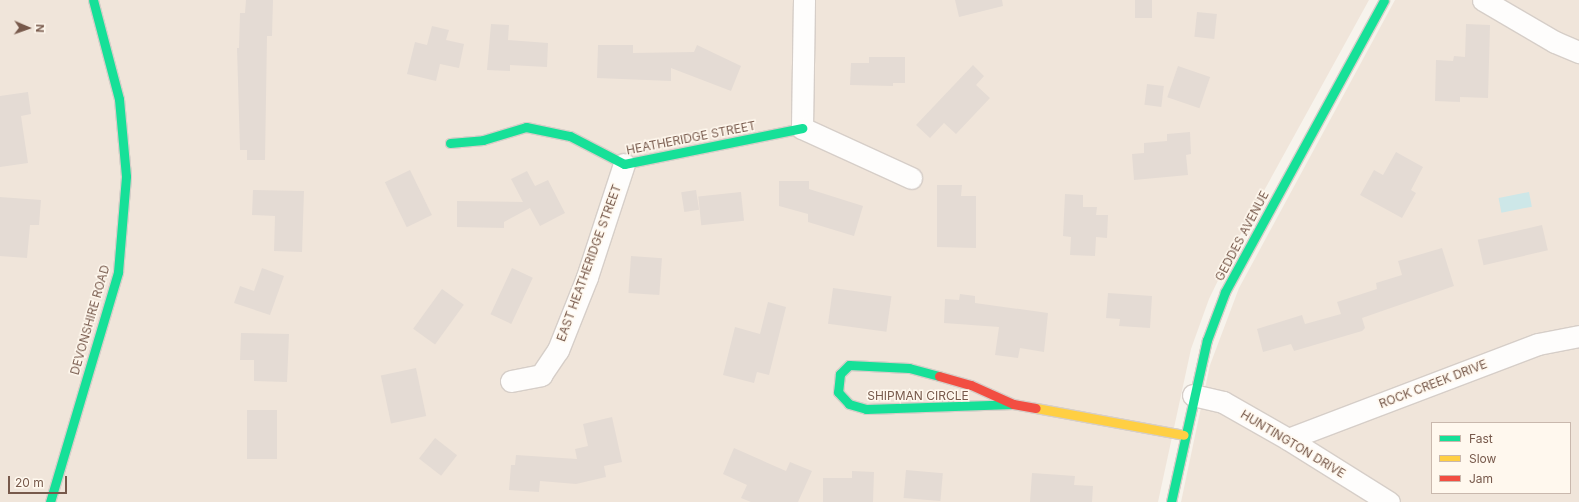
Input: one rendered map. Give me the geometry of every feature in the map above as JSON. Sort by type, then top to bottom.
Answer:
[{"type":"street","name":"DEVONSHIRE ROAD","points":[[50,502],[118,264],[126,176],[119,99],[93,0]]},
{"type":"street","points":[[804,0],[802,128],[911,178]]},
{"type":"street","name":"GEDDES AVENUE","points":[[1171,502],[1184,435],[1207,340],[1225,292],[1384,0]]},
{"type":"street","points":[[1483,0],[1555,42],[1579,52]]},
{"type":"street","name":"HEATHERIDGE STREET","points":[[450,143],[483,140],[526,127],[570,136],[624,164],[802,128]]},
{"type":"street","name":"EAST HEATHERIDGE STREET","points":[[512,381],[541,375],[558,350],[587,277],[624,164]]},
{"type":"street","name":"ROCK CREEK DRIVE","points":[[1288,439],[1538,344],[1579,336]]},
{"type":"street","name":"SHIPMAN CIRCLE","points":[[1013,404],[983,407],[866,410],[849,404],[838,392],[840,374],[849,365],[909,368],[971,385],[1013,404],[1184,435]]},
{"type":"street","name":"HUNTINGTON DRIVE","points":[[1193,395],[1222,402],[1288,439],[1389,502]]},
{"type":"shaded area","points":[[0,0],[1369,0],[1244,227],[1209,299],[1191,349],[1158,502],[0,502]]},
{"type":"shaded area","points":[[1395,0],[1579,0],[1579,502],[1181,502],[1210,365],[1239,288]]},
{"type":"water","points":[[1529,192],[1532,207],[1501,213],[1499,198]]},
{"type":"building","points":[[246,0],[273,0],[272,36],[267,36],[265,160],[247,160],[247,150],[240,150],[237,48],[239,48],[240,13],[245,13]]},
{"type":"building","points":[[955,0],[1002,0],[1003,6],[959,17]]},
{"type":"building","points":[[1135,0],[1152,0],[1152,18],[1135,18]]},
{"type":"building","points":[[1197,12],[1217,14],[1214,39],[1194,37]]},
{"type":"building","points":[[491,24],[509,25],[508,40],[548,43],[547,67],[510,65],[510,71],[487,70]]},
{"type":"building","points":[[1466,24],[1490,25],[1488,98],[1460,97],[1460,102],[1435,101],[1436,60],[1453,61],[1454,56],[1465,57]]},
{"type":"building","points":[[432,26],[449,30],[446,40],[464,44],[459,68],[440,64],[436,81],[407,74],[415,42],[427,45]]},
{"type":"building","points":[[598,45],[633,45],[633,53],[694,52],[697,45],[741,66],[731,91],[671,68],[671,81],[597,78]]},
{"type":"building","points":[[869,57],[905,57],[905,83],[893,83],[893,86],[850,85],[851,63],[869,63]]},
{"type":"building","points":[[973,65],[984,76],[976,85],[990,98],[956,134],[944,123],[930,138],[916,125]]},
{"type":"building","points":[[1178,66],[1210,77],[1199,108],[1167,97]]},
{"type":"building","points":[[1147,84],[1164,86],[1161,107],[1144,105]]},
{"type":"building","points":[[28,92],[31,114],[21,116],[28,163],[0,167],[0,96]]},
{"type":"building","points":[[1190,132],[1191,154],[1186,155],[1188,175],[1134,180],[1132,154],[1144,153],[1144,143],[1167,141],[1167,134]]},
{"type":"building","points":[[1396,152],[1423,167],[1411,190],[1416,193],[1402,218],[1360,195],[1374,170],[1383,175]]},
{"type":"building","points":[[410,170],[432,215],[407,227],[385,182]]},
{"type":"building","points":[[527,171],[535,186],[548,180],[565,213],[540,226],[530,208],[504,222],[504,228],[457,227],[457,201],[523,202],[511,179]]},
{"type":"building","points":[[779,181],[809,181],[809,189],[863,206],[854,236],[808,222],[808,214],[779,206]]},
{"type":"building","points":[[937,185],[962,185],[961,196],[976,196],[976,248],[937,247]]},
{"type":"building","points":[[253,190],[304,191],[302,252],[274,251],[275,216],[252,215]]},
{"type":"building","points":[[696,190],[699,210],[684,212],[681,192]]},
{"type":"building","points":[[741,192],[744,221],[701,225],[698,196]]},
{"type":"building","points":[[1065,194],[1083,195],[1083,207],[1097,207],[1096,215],[1108,215],[1107,238],[1096,237],[1095,256],[1070,255],[1071,237],[1063,236]]},
{"type":"building","points":[[0,197],[41,200],[39,225],[30,225],[27,258],[0,256]]},
{"type":"building","points":[[1542,225],[1548,250],[1484,265],[1478,240]]},
{"type":"building","points":[[1442,248],[1454,286],[1362,318],[1365,328],[1362,331],[1294,351],[1291,344],[1263,352],[1257,329],[1302,315],[1305,324],[1341,314],[1337,302],[1377,289],[1376,283],[1402,275],[1398,261]]},
{"type":"building","points":[[631,256],[662,258],[659,295],[628,293]]},
{"type":"building","points":[[262,268],[284,276],[270,315],[234,303],[240,286],[254,291]]},
{"type":"building","points":[[512,268],[533,278],[511,324],[490,314]]},
{"type":"building","points":[[833,288],[891,296],[886,332],[828,324]]},
{"type":"building","points":[[442,289],[464,305],[435,345],[413,329]]},
{"type":"building","points":[[1108,293],[1152,296],[1150,328],[1119,326],[1120,319],[1106,318]]},
{"type":"building","points":[[960,294],[975,296],[975,303],[1048,313],[1044,352],[1020,348],[1018,358],[995,355],[999,327],[944,323],[945,299],[959,300]]},
{"type":"building","points":[[768,302],[786,307],[769,375],[757,372],[754,383],[723,375],[735,327],[760,334]]},
{"type":"building","points":[[241,333],[289,334],[287,382],[254,381],[254,360],[240,360]]},
{"type":"building","points":[[416,368],[426,416],[391,423],[381,375]]},
{"type":"building","points":[[247,410],[277,410],[277,459],[247,459]]},
{"type":"building","points":[[612,417],[622,462],[604,466],[606,477],[576,484],[540,481],[539,492],[509,490],[511,465],[515,465],[516,455],[577,459],[575,449],[588,446],[583,424]]},
{"type":"building","points":[[435,438],[457,455],[441,476],[419,458]]},
{"type":"building","points":[[734,448],[786,471],[790,462],[812,471],[798,502],[751,502],[741,498],[747,485],[723,474]]},
{"type":"building","points":[[906,470],[943,473],[940,501],[904,498]]},
{"type":"building","points":[[852,471],[874,472],[873,502],[823,502],[823,478],[852,478]]},
{"type":"building","points":[[1032,473],[1075,476],[1074,485],[1093,486],[1092,502],[1030,502]]},
{"type":"traffic: fast","points":[[50,502],[118,272],[126,176],[119,99],[93,0]]},
{"type":"traffic: fast","points":[[1171,502],[1207,340],[1225,292],[1384,0]]},
{"type":"traffic: fast","points":[[450,143],[483,140],[526,127],[570,136],[624,164],[802,128]]},
{"type":"traffic: fast","points":[[939,376],[909,368],[849,365],[840,374],[838,392],[849,404],[866,409],[1013,404]]},
{"type":"traffic: slow","points":[[1036,408],[1184,435]]},
{"type":"traffic: jam","points":[[939,376],[971,385],[1013,404],[1036,408]]}]
